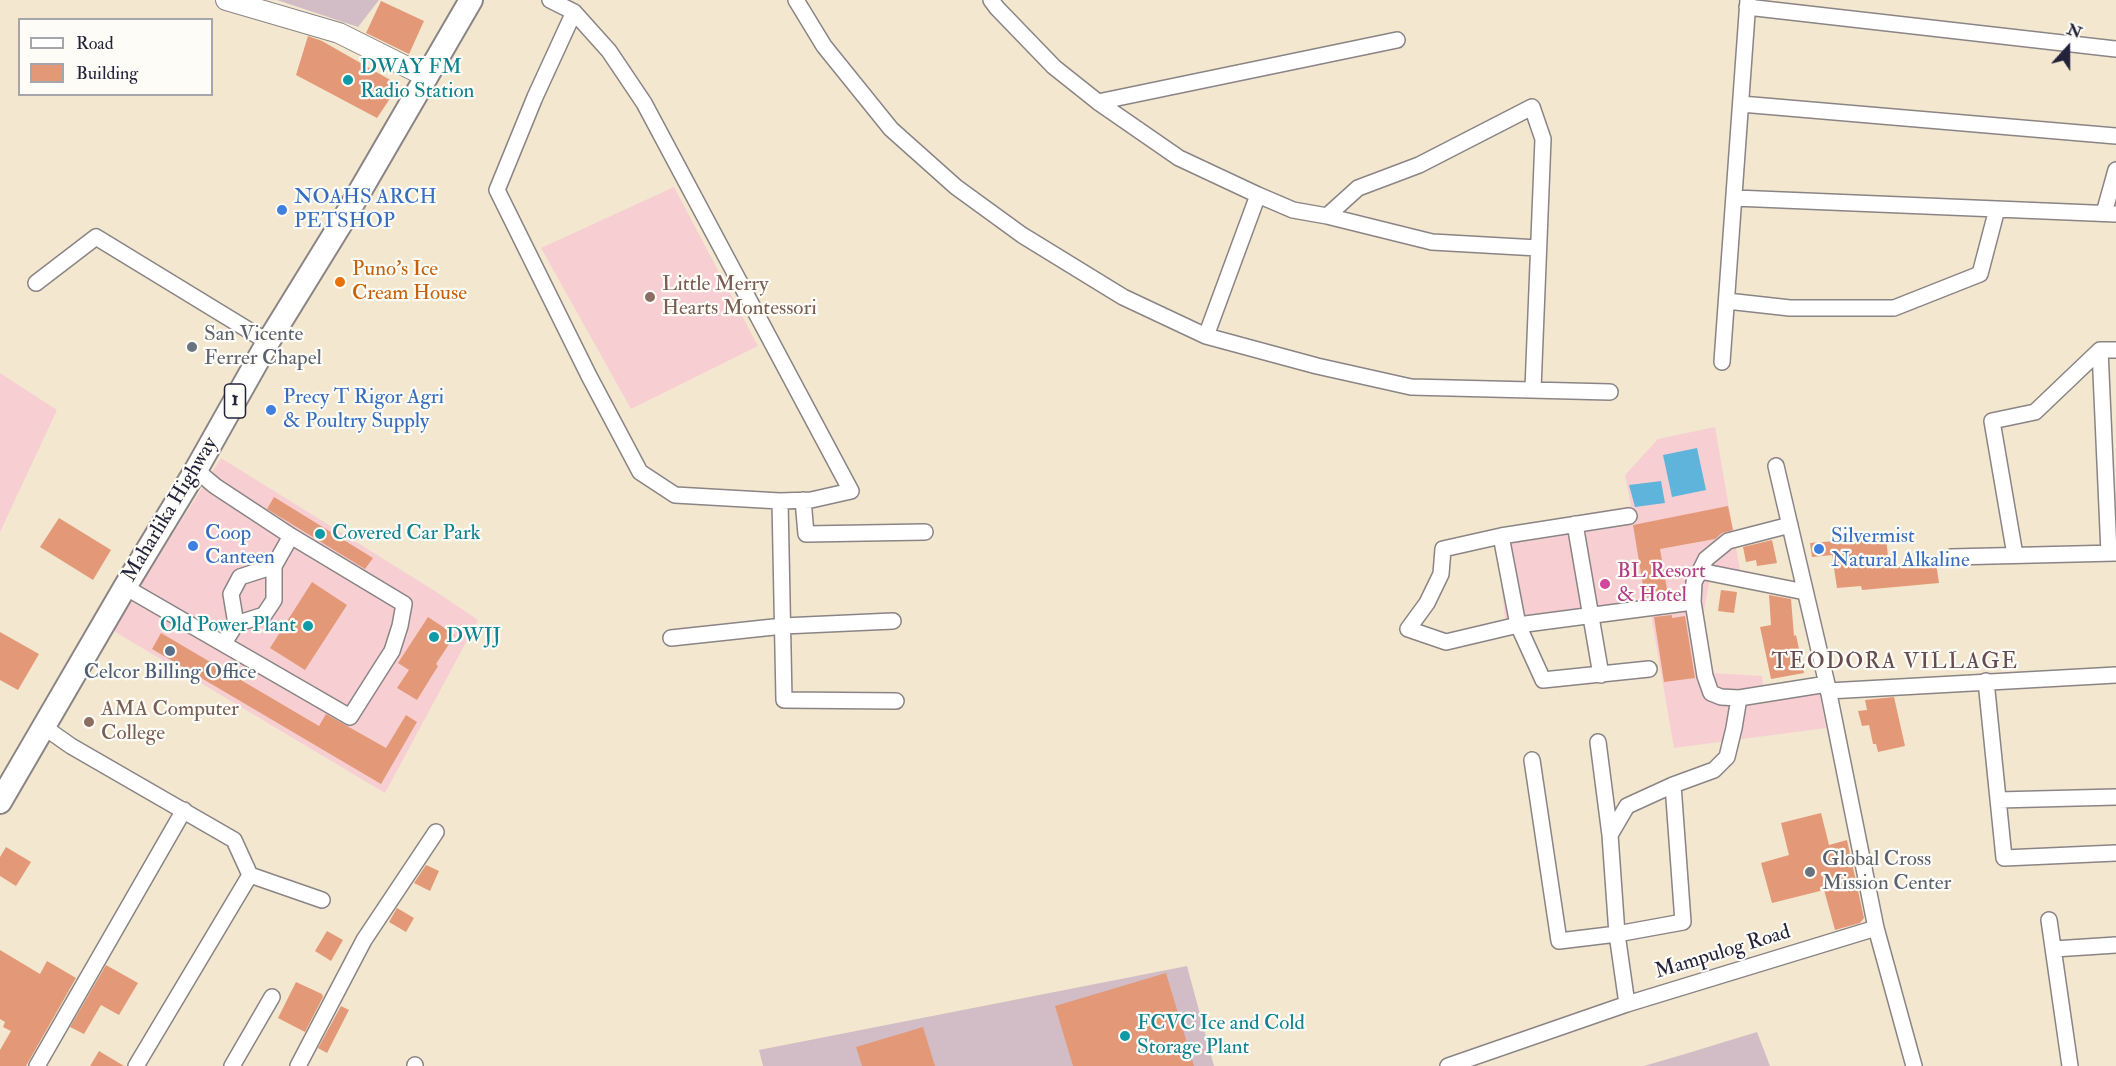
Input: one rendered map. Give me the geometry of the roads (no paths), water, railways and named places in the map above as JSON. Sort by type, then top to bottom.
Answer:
[{"type":"highway","name":"Maharlika Highway","points":[[0,802],[196,470],[268,342],[471,0]]},
{"type":"main road","points":[[226,0],[339,33],[427,77]]},
{"type":"street","points":[[550,0],[574,12],[609,51],[644,103],[852,491],[803,500],[780,501],[675,495],[640,472],[584,366],[497,190],[535,97],[574,12]]},
{"type":"street","points":[[796,0],[824,46],[891,129],[956,187],[1022,235],[1123,297],[1206,336],[1317,366],[1411,387],[1610,392]]},
{"type":"street","points":[[991,0],[1054,67],[1098,102],[1179,158],[1258,195],[1293,210],[1432,242],[1538,248]]},
{"type":"street","points":[[1722,362],[1747,3],[2116,49]]},
{"type":"street","points":[[1098,102],[1397,40]]},
{"type":"street","points":[[1741,104],[2116,136]]},
{"type":"street","points":[[1327,216],[1358,188],[1419,165],[1532,107],[1543,139],[1533,389]]},
{"type":"street","points":[[1735,198],[2110,214],[2116,170]]},
{"type":"street","points":[[1206,336],[1258,195]]},
{"type":"street","points":[[1727,301],[1790,308],[1894,308],[1980,274],[1997,209]]},
{"type":"street","points":[[36,283],[96,237],[268,342]]},
{"type":"street","points":[[2015,555],[1992,421],[2035,412],[2100,350],[2116,350]]},
{"type":"street","points":[[1951,557],[2113,553],[2100,350]]},
{"type":"street","points":[[1776,466],[1827,688],[1876,928],[1914,1066]]},
{"type":"street","points":[[125,587],[350,717],[392,651],[404,604],[291,537],[215,486],[196,470]]},
{"type":"street","points":[[803,500],[806,534],[925,532]]},
{"type":"street","points":[[780,501],[784,700],[896,701]]},
{"type":"street","points":[[1629,516],[1501,536],[1443,549],[1441,574],[1427,603],[1408,629],[1446,642],[1518,625],[1693,602]]},
{"type":"street","points":[[1575,524],[1601,675]]},
{"type":"street","points":[[1790,525],[1728,541],[1706,560],[1694,582],[1693,602],[1705,676],[1711,693],[1721,697],[1740,698],[1827,688],[2116,675]]},
{"type":"street","points":[[1501,536],[1518,625],[1543,680],[1649,669]]},
{"type":"street","points":[[224,643],[236,624],[264,615],[274,600],[274,566],[291,537]]},
{"type":"street","points":[[236,624],[231,594],[240,577],[274,566]]},
{"type":"street","points":[[1700,571],[1805,592]]},
{"type":"street","points":[[671,638],[783,626],[893,621]]},
{"type":"street","points":[[1986,681],[2004,858],[2116,853]]},
{"type":"street","points":[[1610,835],[1627,806],[1673,785],[1714,770],[1727,757],[1740,698]]},
{"type":"street","points":[[44,728],[234,840],[250,875],[322,900]]},
{"type":"street","points":[[1598,742],[1610,835],[1617,934],[1627,1004]]},
{"type":"street","points":[[1532,760],[1559,941],[1617,934],[1683,922],[1673,785]]},
{"type":"street","points":[[1998,800],[2116,797]]},
{"type":"street","points":[[37,1066],[184,810]]},
{"type":"street","points":[[298,1066],[364,940],[435,832]]},
{"type":"street","points":[[136,1066],[250,875]]},
{"type":"street","points":[[2049,920],[2070,1066]]},
{"type":"street","name":"Mampulog Road","points":[[1448,1066],[1627,1004],[1876,928]]},
{"type":"street","points":[[2054,949],[2116,945]]},
{"type":"street","points":[[232,1066],[272,997]]},
{"type":"water","points":[[1697,448],[1706,490],[1672,497],[1663,455]]},
{"type":"water","points":[[1661,481],[1665,503],[1635,507],[1629,485]]},
{"type":"place","name":"DWAY FM Radio Station","points":[[348,80]]},
{"type":"place","name":"NOAHS ARCH PETSHOP","points":[[282,210]]},
{"type":"place","name":"Puno's Ice Cream House","points":[[340,282]]},
{"type":"place","name":"Little Merry Hearts Montessori","points":[[650,297]]},
{"type":"place","name":"San Vicente Ferrer Chapel","points":[[192,347]]},
{"type":"place","name":"Precy T Rigor Agri & Poultry Supply","points":[[271,410]]},
{"type":"place","name":"Covered Car Park","points":[[320,534]]},
{"type":"place","name":"Coop Canteen","points":[[193,546]]},
{"type":"place","name":"Silvermist Natural Alkaline","points":[[1819,549]]},
{"type":"place","name":"BL Resort & Hotel","points":[[1605,584]]},
{"type":"place","name":"Old Power Plant","points":[[308,626]]},
{"type":"place","name":"DWJJ","points":[[434,637]]},
{"type":"place","name":"Celcor Billing Office","points":[[170,651]]},
{"type":"place","name":"AMA Computer College","points":[[89,722]]},
{"type":"place","name":"Global Cross Mission Center","points":[[1810,872]]},
{"type":"place","name":"FCVC Ice and Cold Storage Plant","points":[[1125,1036]]},
{"type":"district","name":"TEODORA VILLAGE","points":[[1895,663]]}]
